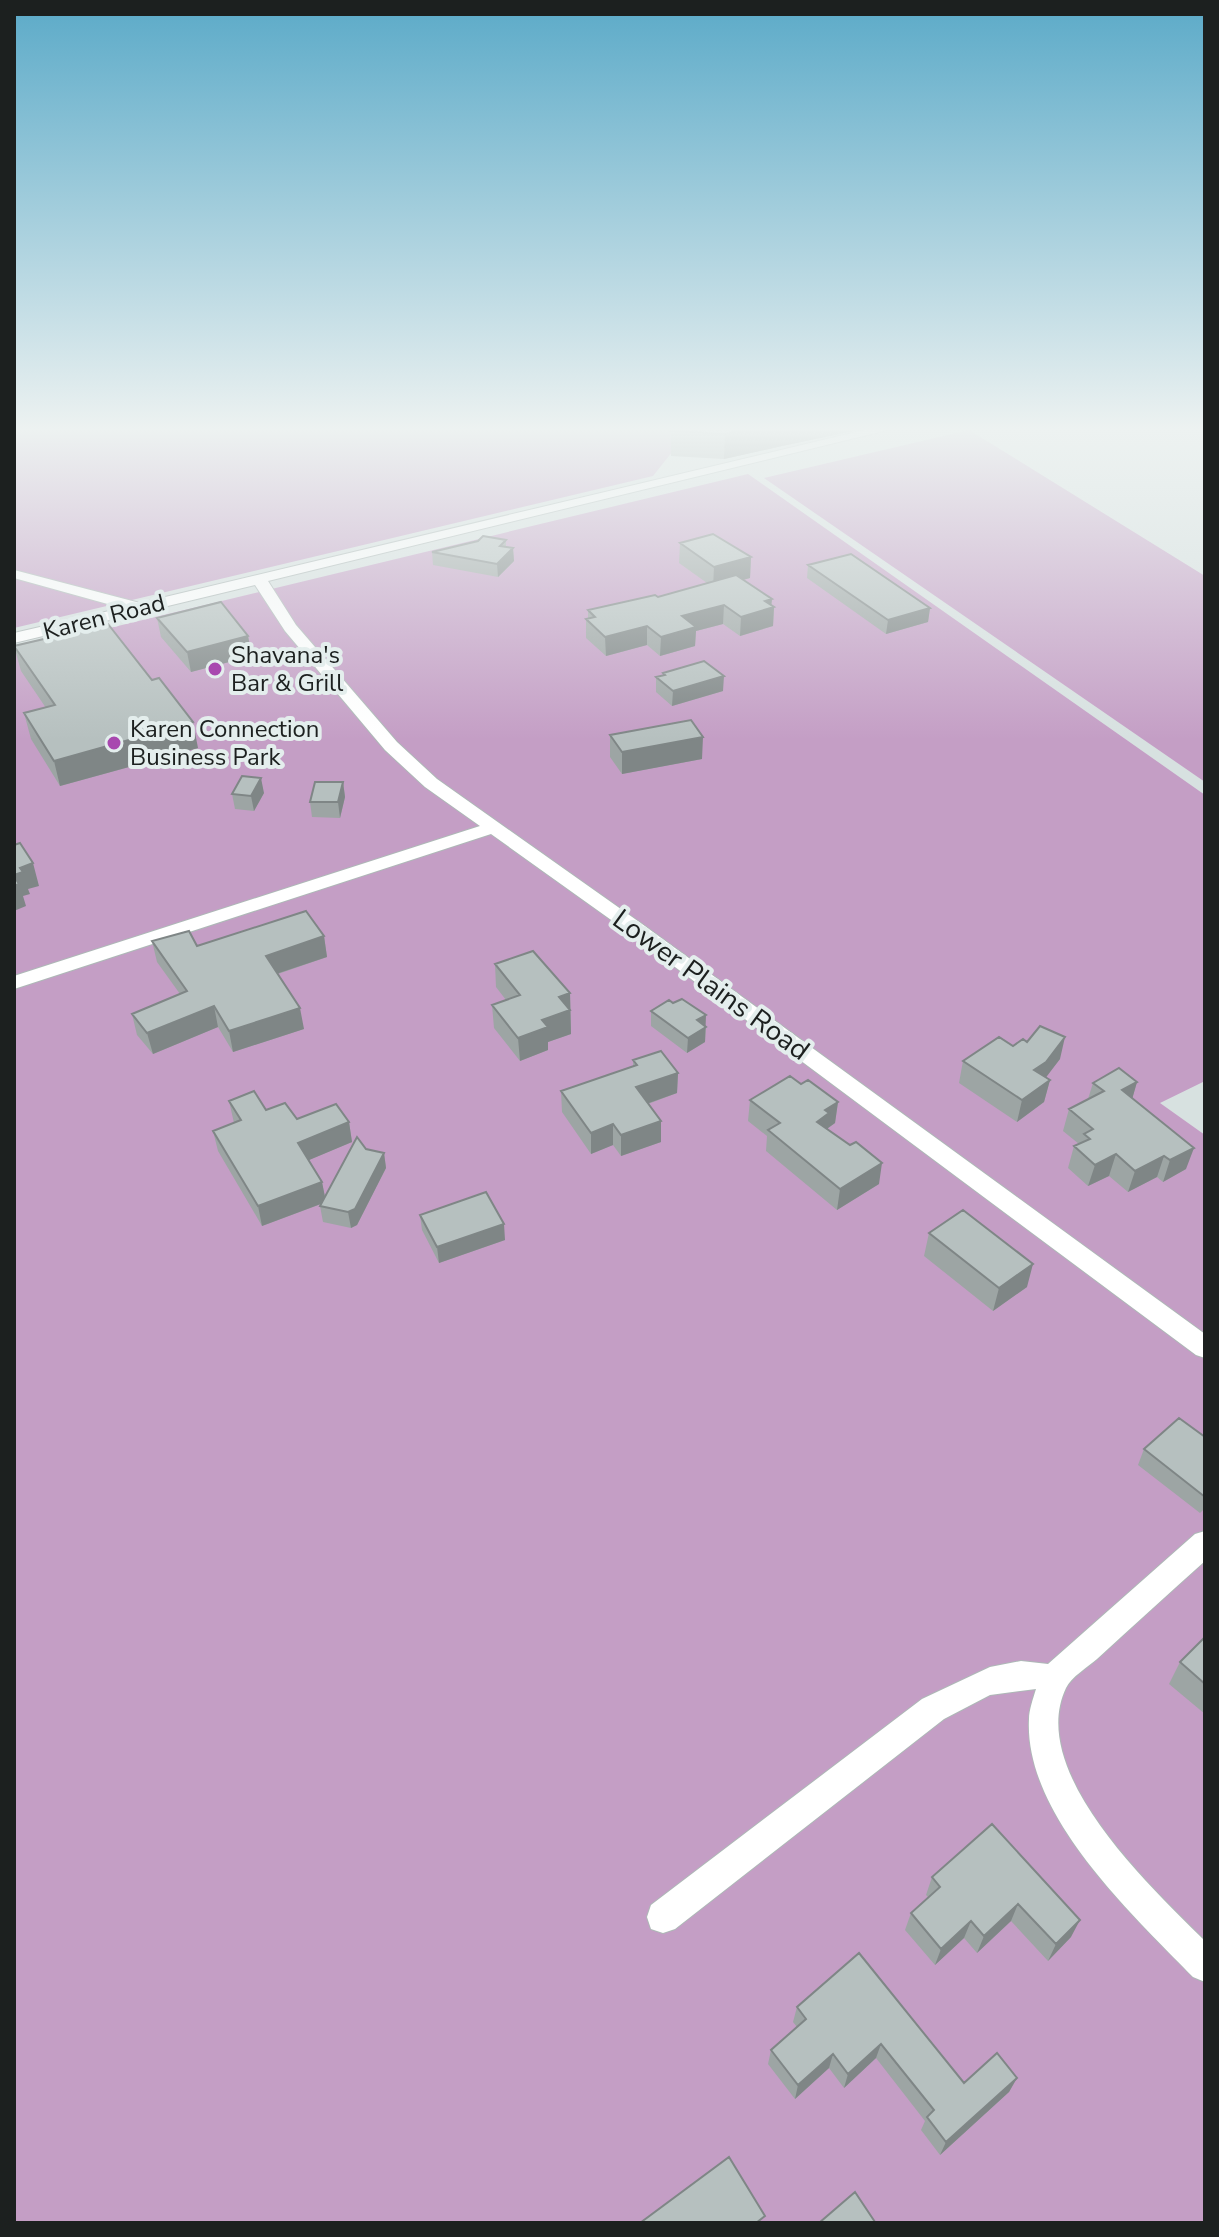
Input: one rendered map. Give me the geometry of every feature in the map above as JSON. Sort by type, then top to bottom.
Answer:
[{"type":"street","name":"Karen Road","points":[[14,638],[458,531]]},
{"type":"street","points":[[14,574],[141,608]]},
{"type":"street","name":"Lower Plains Road","points":[[259,579],[290,628],[391,746],[431,783],[635,928],[1205,1348]]},
{"type":"street","points":[[14,983],[493,828]]},
{"type":"street","points":[[1205,1543],[1053,1679],[1044,1699],[1043,1724],[1047,1752],[1059,1791],[1088,1837],[1205,1965]]},
{"type":"street","points":[[663,1917],[933,1709],[966,1690],[1007,1675],[1034,1673],[1053,1679]]},
{"type":"shaded area","points":[[14,531],[420,531],[14,628]]},
{"type":"shaded area","points":[[510,531],[830,531],[1205,795],[1205,1081],[1160,1103],[1205,1135],[1205,2223],[14,2223],[14,651]]},
{"type":"shaded area","points":[[841,531],[1133,531],[1205,576],[1205,782]]},
{"type":"building","points":[[713,534],[751,557],[714,567],[680,543]]},
{"type":"building","points":[[483,536],[506,540],[500,546],[513,548],[497,564],[432,552],[478,541]]},
{"type":"building","points":[[851,554],[930,608],[888,620],[808,565]]},
{"type":"building","points":[[736,575],[772,599],[765,601],[774,607],[741,617],[724,605],[682,616],[696,627],[661,637],[647,626],[605,637],[586,619],[595,617],[588,610],[655,595],[658,597]]},
{"type":"building","points":[[221,602],[248,636],[187,652],[157,618]]},
{"type":"building","points":[[108,624],[152,680],[159,678],[193,722],[54,761],[24,713],[55,705],[14,646]]},
{"type":"building","points":[[704,661],[724,676],[673,691],[656,677],[665,675],[663,673]]},
{"type":"building","points":[[691,720],[703,737],[622,752],[610,735]]},
{"type":"building","points":[[242,776],[261,778],[251,796],[232,794]]},
{"type":"building","points":[[315,782],[343,782],[338,802],[310,802]]},
{"type":"building","points":[[20,843],[33,863],[20,868],[23,872],[14,875],[14,845]]},
{"type":"building","points":[[306,911],[324,936],[266,956],[300,1008],[229,1031],[214,1006],[147,1033],[132,1014],[187,991],[152,941],[189,931],[197,946]]},
{"type":"building","points":[[533,951],[570,993],[559,997],[570,1010],[542,1020],[548,1027],[518,1038],[492,1005],[520,995],[495,964]]},
{"type":"building","points":[[682,999],[706,1015],[697,1020],[706,1027],[688,1038],[651,1011],[669,1000],[673,1003]]},
{"type":"building","points":[[1040,1026],[1065,1037],[1046,1062],[1034,1070],[1050,1080],[1022,1100],[963,1061],[999,1037],[1013,1046],[1023,1039],[1027,1042]]},
{"type":"building","points":[[661,1051],[678,1073],[636,1087],[661,1121],[621,1135],[613,1124],[591,1133],[561,1091],[637,1065],[633,1060]]},
{"type":"building","points":[[1119,1068],[1137,1082],[1122,1090],[1194,1148],[1170,1160],[1164,1156],[1135,1171],[1116,1154],[1095,1165],[1074,1146],[1090,1139],[1084,1134],[1093,1129],[1069,1109],[1104,1091],[1093,1083]]},
{"type":"building","points":[[790,1076],[801,1084],[808,1080],[838,1102],[825,1110],[829,1113],[817,1122],[850,1145],[856,1142],[882,1163],[840,1189],[768,1130],[780,1123],[750,1100]]},
{"type":"building","points":[[254,1091],[266,1110],[285,1103],[297,1119],[336,1104],[349,1122],[298,1143],[322,1182],[258,1206],[213,1131],[241,1120],[229,1101]]},
{"type":"building","points":[[357,1137],[366,1149],[384,1153],[355,1209],[348,1212],[320,1206]]},
{"type":"building","points":[[486,1192],[504,1224],[437,1247],[420,1215]]},
{"type":"building","points":[[963,1210],[1033,1264],[999,1288],[929,1233]]},
{"type":"building","points":[[1179,1418],[1205,1437],[1205,1497],[1144,1449]]},
{"type":"building","points":[[1205,1637],[1205,1684],[1180,1662]]},
{"type":"building","points":[[992,1824],[1080,1920],[1056,1944],[1018,1904],[984,1936],[971,1921],[941,1949],[911,1913],[940,1887],[932,1877]]},
{"type":"building","points":[[859,1953],[964,2083],[997,2053],[1017,2078],[946,2142],[927,2117],[934,2110],[881,2044],[848,2074],[833,2054],[798,2085],[771,2050],[806,2019],[797,2007]]},
{"type":"building","points":[[729,2157],[765,2216],[756,2223],[640,2223]]},
{"type":"building","points":[[855,2192],[875,2222],[819,2223]]},
{"type":"place","name":"Shavana's Bar & Grill","points":[[215,669]]},
{"type":"place","name":"Karen Connection Business Park","points":[[114,743]]}]
